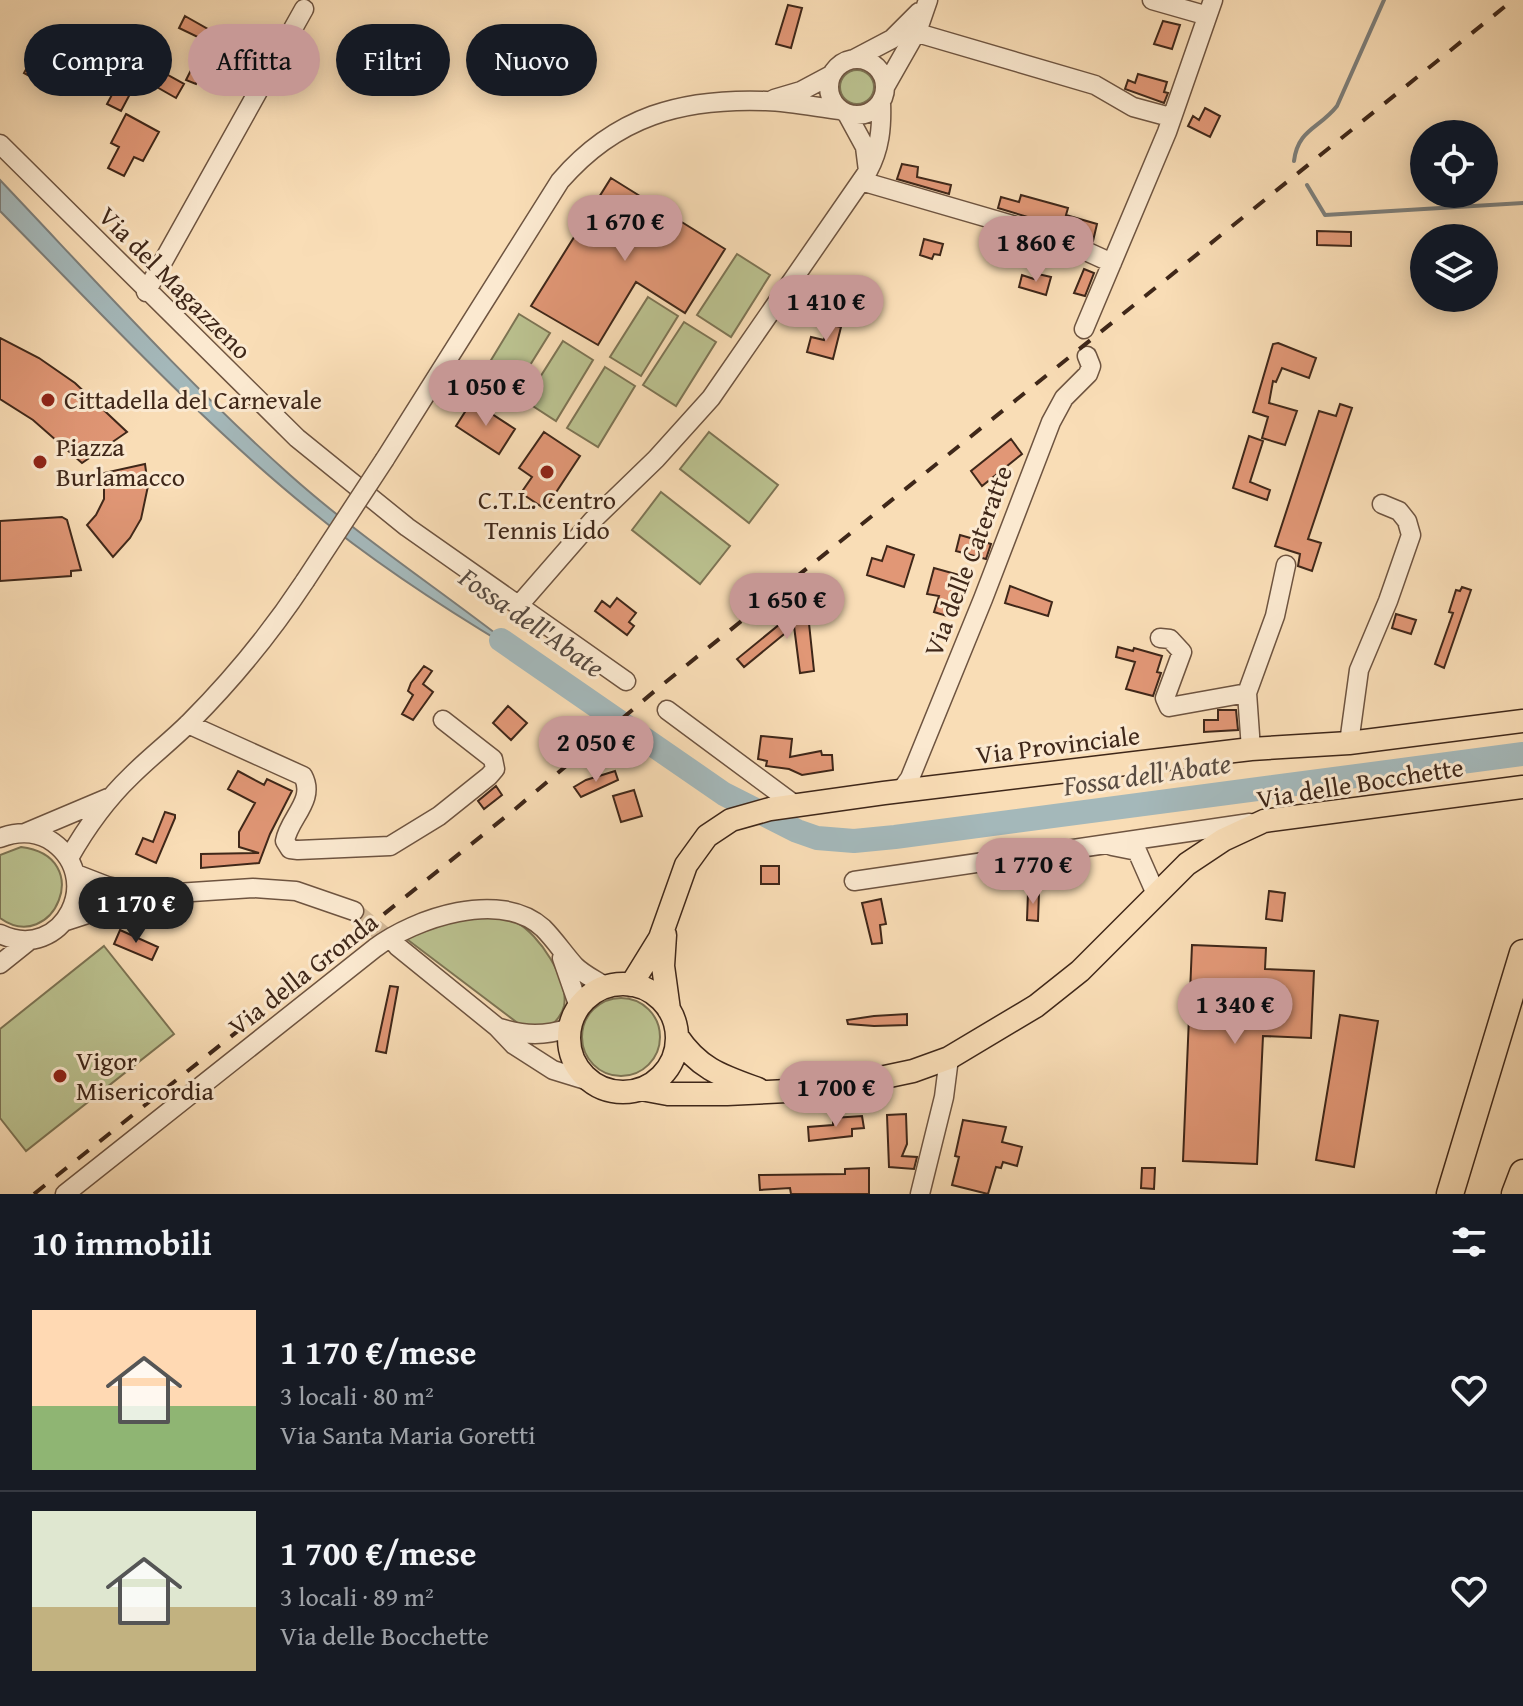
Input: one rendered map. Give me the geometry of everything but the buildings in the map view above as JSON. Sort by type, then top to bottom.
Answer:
[{"type":"highway","points":[[1450,1194],[1523,953]]},
{"type":"highway","points":[[1468,1194],[1523,1015]]},
{"type":"main road","name":"Via Provinciale","points":[[631,985],[666,926],[686,865],[707,836],[731,820],[795,805],[1251,749],[1349,743],[1523,721]]},
{"type":"main road","name":"Via delle Bocchette","points":[[641,1089],[668,1094],[727,1094],[828,1089],[913,1071],[949,1058],[1036,1006],[1080,971],[1187,864],[1264,821],[1523,787]]},
{"type":"main road","name":"Via Provinciale","points":[[666,926],[663,966],[669,1010]]},
{"type":"main road","points":[[631,985],[646,989],[659,998],[669,1010],[677,1036],[672,1063],[664,1074],[641,1089],[616,1092],[592,1082],[578,1068],[569,1038],[575,1018],[596,992],[606,987],[631,985]]},
{"type":"main road","name":"Via delle Bocchette","points":[[677,1036],[687,1051],[710,1071],[763,1091]]},
{"type":"street","points":[[72,866],[85,830],[111,797],[188,724],[257,651],[385,459],[560,181],[576,163],[616,131],[634,122],[700,104],[767,101],[855,116],[870,113],[918,29],[928,0]]},
{"type":"street","points":[[767,101],[801,91],[831,75],[844,61],[892,39],[928,0]]},
{"type":"street","points":[[1084,329],[1167,132],[1207,7],[1152,0]]},
{"type":"street","points":[[146,292],[304,9]]},
{"type":"street","points":[[918,29],[921,34],[964,48],[1095,85],[1133,107],[1170,117]]},
{"type":"street","points":[[519,605],[593,520],[656,459],[711,398],[877,155],[883,94],[879,70],[872,63],[854,59]]},
{"type":"street","points":[[831,75],[829,95],[844,112],[865,147],[864,176]]},
{"type":"street","name":"Via del Magazzeno","points":[[0,144],[146,292],[297,438],[407,527],[626,681]]},
{"type":"street","points":[[864,176],[1057,238],[1112,263]]},
{"type":"street","name":"Via delle Cateratte","points":[[900,792],[910,778],[1051,422],[1064,398],[1088,374],[1091,366],[1087,356]]},
{"type":"street","points":[[1349,743],[1359,670],[1411,535],[1407,521],[1399,511],[1382,504]]},
{"type":"street","points":[[1251,749],[1247,693],[1275,616],[1286,565]]},
{"type":"street","points":[[1160,638],[1170,639],[1182,652],[1165,698],[1169,707],[1247,693]]},
{"type":"street","points":[[667,710],[795,805]]},
{"type":"street","points":[[188,724],[303,776],[307,796],[285,841],[290,849],[298,850],[390,846],[439,816],[489,776],[495,769],[493,759],[443,720]]},
{"type":"street","points":[[0,838],[25,833],[111,797]]},
{"type":"street","points":[[854,881],[1264,821]]},
{"type":"street","points":[[0,964],[30,940],[54,931],[73,908],[77,891],[72,866],[58,845],[43,836],[25,833]]},
{"type":"street","points":[[1098,844],[1137,851],[1156,894]]},
{"type":"street","points":[[72,866],[107,886],[146,895]]},
{"type":"street","points":[[63,922],[146,895],[279,888],[314,895],[354,911]]},
{"type":"street","name":"Via della Gronda","points":[[65,1194],[395,934],[414,926],[468,911],[497,909],[514,912],[543,928],[578,969],[606,987]]},
{"type":"street","points":[[0,934],[17,940],[30,940]]},
{"type":"street","name":"Via della Gronda","points":[[556,944],[575,1018]]},
{"type":"street","points":[[397,946],[497,1027],[514,1045],[553,1070],[592,1082]]},
{"type":"street","points":[[497,1027],[523,1035],[548,1035],[575,1018]]},
{"type":"street","points":[[920,1194],[944,1097],[949,1058]]},
{"type":"street","points":[[913,1071],[931,1082],[944,1097]]},
{"type":"green space","points":[[857,70],[869,75],[874,87],[869,99],[857,104],[845,99],[840,87],[845,75]]},
{"type":"green space","points":[[737,254],[770,275],[731,337],[697,315]]},
{"type":"green space","points":[[648,297],[678,316],[641,376],[610,357]]},
{"type":"green space","points":[[519,314],[550,333],[512,394],[482,375]]},
{"type":"green space","points":[[684,322],[716,342],[676,406],[643,385]]},
{"type":"green space","points":[[563,341],[593,360],[556,421],[525,401]]},
{"type":"green space","points":[[605,367],[635,386],[598,447],[567,428]]},
{"type":"green space","points":[[709,432],[778,485],[749,523],[680,469]]},
{"type":"green space","points":[[661,492],[730,546],[700,584],[632,530]]},
{"type":"green space","points":[[21,847],[44,854],[57,867],[62,883],[59,900],[50,915],[36,924],[19,926],[0,918],[0,855]]},
{"type":"green space","points":[[479,915],[516,922],[543,947],[557,971],[564,995],[562,1012],[550,1027],[519,1024],[404,937],[409,932]]},
{"type":"green space","name":"Vigor Misericordia","points":[[104,946],[174,1034],[26,1151],[0,1118],[0,1029]]},
{"type":"green space","points":[[613,998],[629,998],[643,1004],[654,1015],[660,1037],[654,1059],[643,1070],[629,1076],[613,1076],[599,1070],[588,1059],[582,1045],[582,1029],[588,1015],[599,1004]]},
{"type":"shaded area","points":[[0,180],[178,368],[290,475],[347,523],[526,657],[442,606],[361,550],[229,440],[0,211]]},
{"type":"waterway","points":[[1294,161],[1300,142],[1337,106],[1384,0]]},
{"type":"waterway","points":[[1307,185],[1325,215],[1523,203]]},
{"type":"waterway","name":"Fossa dell'Abate","points":[[501,640],[724,794],[817,838],[854,841],[895,837],[1523,754]]},
{"type":"tunnel","points":[[354,911],[397,946]]},
{"type":"railway","points":[[34,1194],[514,810],[657,689],[1513,0]]},
{"type":"place","name":"Cittadella del Carnevale","points":[[48,400]]},
{"type":"place","name":"Piazza Burlamacco","points":[[40,462]]},
{"type":"place","name":"C.T.L. Centro Tennis Lido","points":[[547,472]]},
{"type":"place","name":"Vigor Misericordia","points":[[60,1076]]}]
